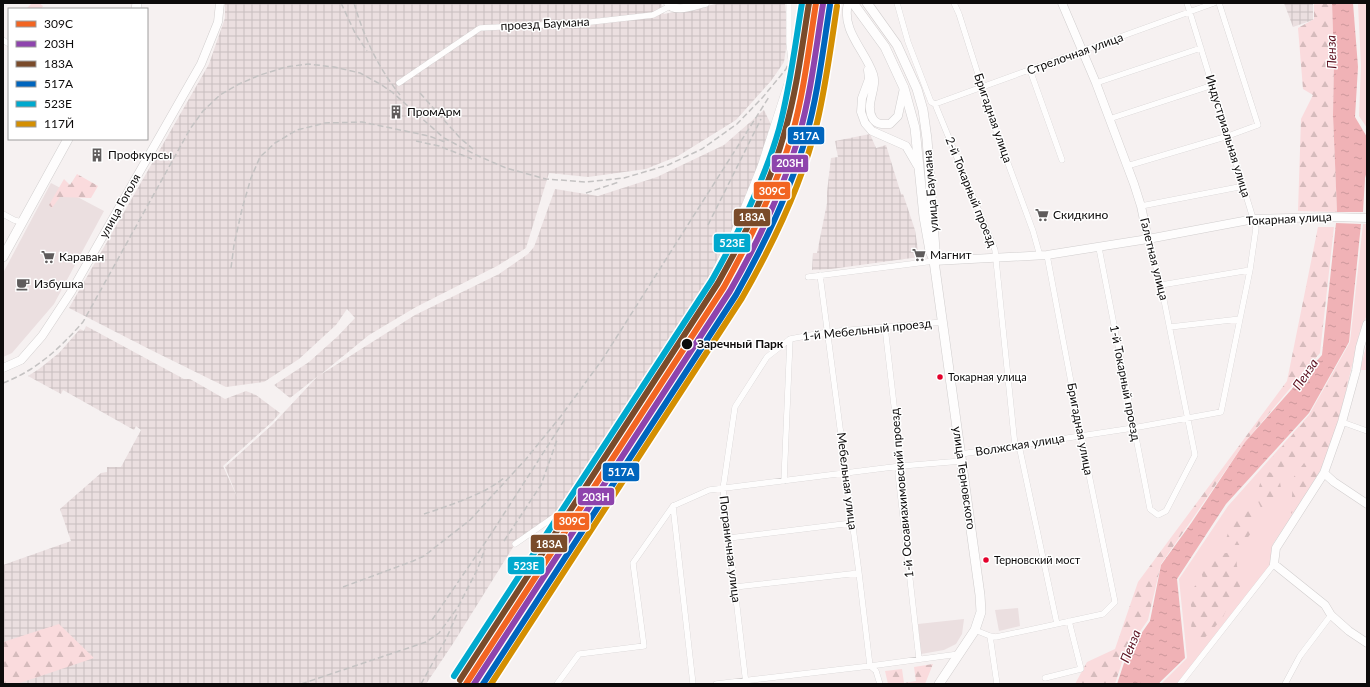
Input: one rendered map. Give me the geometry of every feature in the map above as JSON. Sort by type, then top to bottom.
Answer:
[{"type":"main road","name":"улица Баумана","points":[[853,3],[876,34],[892,60],[904,88],[915,128],[926,236],[934,261]]},
{"type":"main road","name":"улица Баумана","points":[[867,3],[897,45],[917,89],[923,110],[935,250],[934,261]]},
{"type":"main road","points":[[3,257],[67,140]]},
{"type":"main road","name":"улица Терновского","points":[[934,261],[962,457],[981,612],[975,630],[939,684]]},
{"type":"street","name":"улица Гоголя","points":[[3,368],[21,360],[42,336],[71,292],[201,64],[218,22],[220,3]]},
{"type":"street","name":"проезд Баумана","points":[[399,83],[480,28],[582,23],[653,14],[669,5],[675,9],[705,3]]},
{"type":"street","points":[[514,544],[574,503],[691,318],[731,239],[760,166],[792,68],[789,43],[789,3]]},
{"type":"street","points":[[848,3],[846,21],[851,35],[868,61],[874,75],[875,84],[870,104],[870,111],[873,119],[878,123],[890,124],[898,116],[904,88]]},
{"type":"street","name":"2-й Токарный проезд","points":[[897,3],[911,49],[931,102],[935,104],[995,250],[1015,446],[1020,450],[1058,624]]},
{"type":"street","name":"Бригадная улица","points":[[954,3],[995,128],[1043,256],[1115,602],[1103,614],[1070,621]]},
{"type":"street","name":"Галетная улица","points":[[1062,3],[1096,83],[1141,206],[1148,239],[1162,285],[1195,455],[1166,511],[1158,515]]},
{"type":"street","name":"Индустриальная улица","points":[[1187,3],[1256,228],[1250,270],[1221,412]]},
{"type":"street","name":"Стрелочная улица","points":[[935,104],[1214,3]]},
{"type":"street","points":[[1127,166],[1228,136],[1258,125],[1219,3]]},
{"type":"street","points":[[1096,83],[1201,48]]},
{"type":"street","points":[[868,61],[869,79],[862,98],[861,112],[865,123],[872,130],[906,146],[918,164]]},
{"type":"street","points":[[1030,70],[1062,160]]},
{"type":"street","points":[[1109,119],[1213,85]]},
{"type":"street","points":[[1141,206],[1244,186]]},
{"type":"street","points":[[3,214],[21,222]]},
{"type":"street","name":"Токарная улица","points":[[808,277],[934,261],[1043,256],[1098,248],[1254,219],[1331,217],[1366,218]]},
{"type":"street","name":"1-й Токарный проезд","points":[[1098,248],[1150,509],[1158,515]]},
{"type":"street","points":[[1162,285],[1250,270]]},
{"type":"street","name":"Мебельная улица","points":[[820,275],[870,666],[876,671],[880,684]]},
{"type":"street","points":[[1170,327],[1240,318]]},
{"type":"street","name":"1-й Мебельный проезд","points":[[790,339],[827,332],[943,322]]},
{"type":"street","points":[[1180,684],[1274,564],[1276,548],[1324,473],[1342,422],[1367,324]]},
{"type":"street","name":"1-й Осоавиахимовский проезд","points":[[885,326],[901,466],[898,473],[919,659]]},
{"type":"street","points":[[784,481],[790,339]]},
{"type":"street","name":"Пограничная улица","points":[[745,682],[723,489],[735,407],[767,358],[790,339]]},
{"type":"street","name":"Волжская улица","points":[[673,506],[709,490],[962,457],[1015,446],[1133,428],[1221,412]]},
{"type":"street","points":[[1342,422],[1367,430]]},
{"type":"street","points":[[1324,473],[1334,482],[1367,504]]},
{"type":"street","points":[[557,684],[579,654],[644,646],[633,563],[673,506]]},
{"type":"street","points":[[673,506],[693,684]]},
{"type":"street","points":[[729,538],[852,523]]},
{"type":"street","points":[[1274,564],[1325,605],[1331,616],[1349,631],[1367,643]]},
{"type":"street","points":[[735,587],[859,573]]},
{"type":"street","points":[[1284,684],[1300,656],[1331,616]]},
{"type":"street","points":[[975,630],[990,636],[996,636],[1070,621],[1081,669],[1045,678]]},
{"type":"street","points":[[990,636],[997,684]]},
{"type":"street","points":[[716,684],[745,682],[959,654]]},
{"type":"shaded area","points":[[225,3],[661,3],[664,14],[722,3],[785,3],[788,35],[784,62],[771,81],[736,120],[678,156],[646,169],[588,177],[549,173],[526,248],[497,266],[416,307],[369,335],[320,375],[415,315],[499,274],[528,254],[534,247],[555,189],[598,196],[657,177],[724,145],[764,110],[777,137],[741,229],[691,318],[574,503],[515,544],[426,684],[3,684],[3,565],[71,541],[60,509],[101,473],[107,472],[107,467],[121,467],[141,430],[136,426],[134,430],[63,390],[61,394],[28,376],[59,353],[80,329],[84,331],[86,326],[184,379],[190,379],[225,399],[246,391],[256,395],[280,413],[223,466],[238,499],[225,467],[273,424],[318,376],[290,398],[274,385],[309,362],[338,336],[355,318],[347,309],[336,325],[299,359],[264,382],[226,387],[69,308],[209,64],[225,18]]},
{"type":"shaded area","points":[[1284,3],[1313,3],[1313,20],[1293,27]]},
{"type":"shaded area","points":[[870,134],[876,148],[886,145],[901,194],[903,194],[915,230],[919,257],[831,269],[812,270],[813,253],[817,253],[827,203],[831,158],[838,157],[835,141]]},
{"type":"shaded area","points":[[51,183],[104,211],[54,304],[12,353],[3,357],[3,273]]},
{"type":"shaded area","points":[[1018,608],[1020,626],[999,631],[995,610]]},
{"type":"shaded area","points":[[964,619],[962,634],[956,644],[944,650],[921,654],[918,624]]},
{"type":"green space","points":[[32,3],[39,3],[43,6],[42,8],[27,8]]},
{"type":"green space","points":[[1314,3],[1332,3],[1334,61],[1333,115],[1337,212],[1298,211],[1301,119],[1313,95],[1303,89],[1298,28],[1314,19]]},
{"type":"green space","points":[[1358,3],[1367,3],[1367,128],[1359,116],[1361,66]]},
{"type":"green space","points":[[77,174],[98,186],[91,198],[60,197],[52,208],[49,205],[64,179],[70,185]]},
{"type":"green space","points":[[1363,224],[1367,224],[1367,315],[1360,332],[1337,429],[1316,480],[1273,544],[1271,564],[1178,684],[1161,684],[1187,658],[1179,579],[1228,506],[1309,415],[1350,342]]},
{"type":"green space","points":[[1318,227],[1334,227],[1320,353],[1245,442],[1161,564],[1148,620],[1125,653],[1115,684],[1075,684],[1087,662],[1115,649],[1138,582],[1287,381]]},
{"type":"green space","points":[[1367,343],[1367,370],[1360,370]]},
{"type":"green space","points":[[1348,347],[1350,371],[1336,429],[1319,474],[1291,514],[1293,478],[1304,463],[1304,449],[1298,449],[1293,465],[1277,468],[1272,458],[1310,415]]},
{"type":"green space","points":[[1264,470],[1279,476],[1281,488],[1273,508],[1262,510],[1256,497]]},
{"type":"green space","points":[[1252,508],[1257,513],[1253,530],[1242,545],[1233,545],[1226,539],[1231,524]]},
{"type":"green space","points":[[1234,552],[1242,583],[1223,617],[1210,633],[1197,644],[1191,633],[1192,612],[1189,592],[1203,580],[1200,565],[1210,555]]},
{"type":"green space","points":[[59,624],[94,658],[17,684],[3,684],[3,642]]},
{"type":"green space","points":[[933,664],[925,684],[888,684],[885,671],[902,669],[904,683],[916,681],[914,667]]},
{"type":"water","points":[[1332,3],[1353,3],[1358,67],[1355,117],[1367,137],[1367,171],[1365,178],[1363,212],[1337,212],[1333,115],[1334,61]]},
{"type":"water","points":[[1336,223],[1361,224],[1349,342],[1309,413],[1226,504],[1177,579],[1185,658],[1158,684],[1117,684],[1127,654],[1150,621],[1161,565],[1192,522],[1245,442],[1322,355]]},
{"type":"railway","points":[[341,3],[355,33],[367,51]]},
{"type":"railway","points":[[354,3],[362,28],[372,51],[400,95]]},
{"type":"railway","points":[[3,383],[27,372],[37,365],[66,341],[83,322],[190,129],[203,111],[220,95],[239,84],[260,75],[286,67],[308,64],[334,67],[360,73],[392,92],[444,138],[476,155],[506,168],[546,179],[586,182],[624,178],[668,165],[702,149],[737,124],[763,97],[786,69],[810,13]]},
{"type":"railway","points":[[420,93],[460,138],[473,149]]},
{"type":"railway","points":[[343,587],[424,556],[470,520],[526,459],[561,416],[602,360],[769,97]]},
{"type":"railway","points":[[708,225],[761,119]]},
{"type":"railway","points":[[231,268],[234,245],[242,209],[251,178],[260,157],[275,143],[297,130],[325,123],[362,122],[429,136],[445,142]]},
{"type":"railway","points":[[416,141],[439,146],[472,159]]},
{"type":"railway","points":[[586,193],[619,182]]},
{"type":"railway","points":[[432,620],[491,534],[565,419]]},
{"type":"railway","points":[[504,541],[541,485],[557,440]]},
{"type":"railway","points":[[424,514],[477,494],[504,478]]},
{"type":"railway","points":[[301,684],[426,642],[439,633],[458,607],[477,570],[485,549]]},
{"type":"railway","points":[[421,684],[447,637],[457,614]]},
{"type":"transit line","name":"523Е","points":[[454,676],[712,280],[732,244],[766,168],[779,129],[789,82],[802,3]]},
{"type":"transit line","name":"183А","points":[[460,680],[718,283],[738,247],[772,171],[785,131],[796,83],[809,3]]},
{"type":"transit line","name":"309С","points":[[466,684],[724,287],[744,250],[771,193],[792,135],[803,86],[816,3]]},
{"type":"transit line","name":"203Н","points":[[474,684],[730,291],[750,254],[778,196],[799,136],[810,87],[823,4]]},
{"type":"transit line","name":"517А","points":[[483,684],[736,295],[776,218],[800,158],[806,137],[817,88],[830,5]]},
{"type":"transit line","name":"117Й","points":[[491,684],[742,298],[765,257],[786,214],[811,146],[823,94],[837,6]]},
{"type":"place","name":"ПромАрм","points":[[396,112]]},
{"type":"place","name":"Профкурсы","points":[[97,155]]},
{"type":"place","name":"Скидкино","points":[[1042,215]]},
{"type":"place","name":"Магнит","points":[[919,255]]},
{"type":"place","name":"Караван","points":[[48,257]]},
{"type":"place","name":"Избушка","points":[[23,284]]},
{"type":"place","name":"Заречный Парк","points":[[687,344]]},
{"type":"place","name":"Токарная улица","points":[[940,377]]},
{"type":"place","name":"Терновский мост","points":[[986,560]]},
{"type":"water label","name":"Пенза","points":[[1331,52]]},
{"type":"water label","name":"Пенза","points":[[1305,374]]},
{"type":"water label","name":"Пенза","points":[[1130,646]]}]
